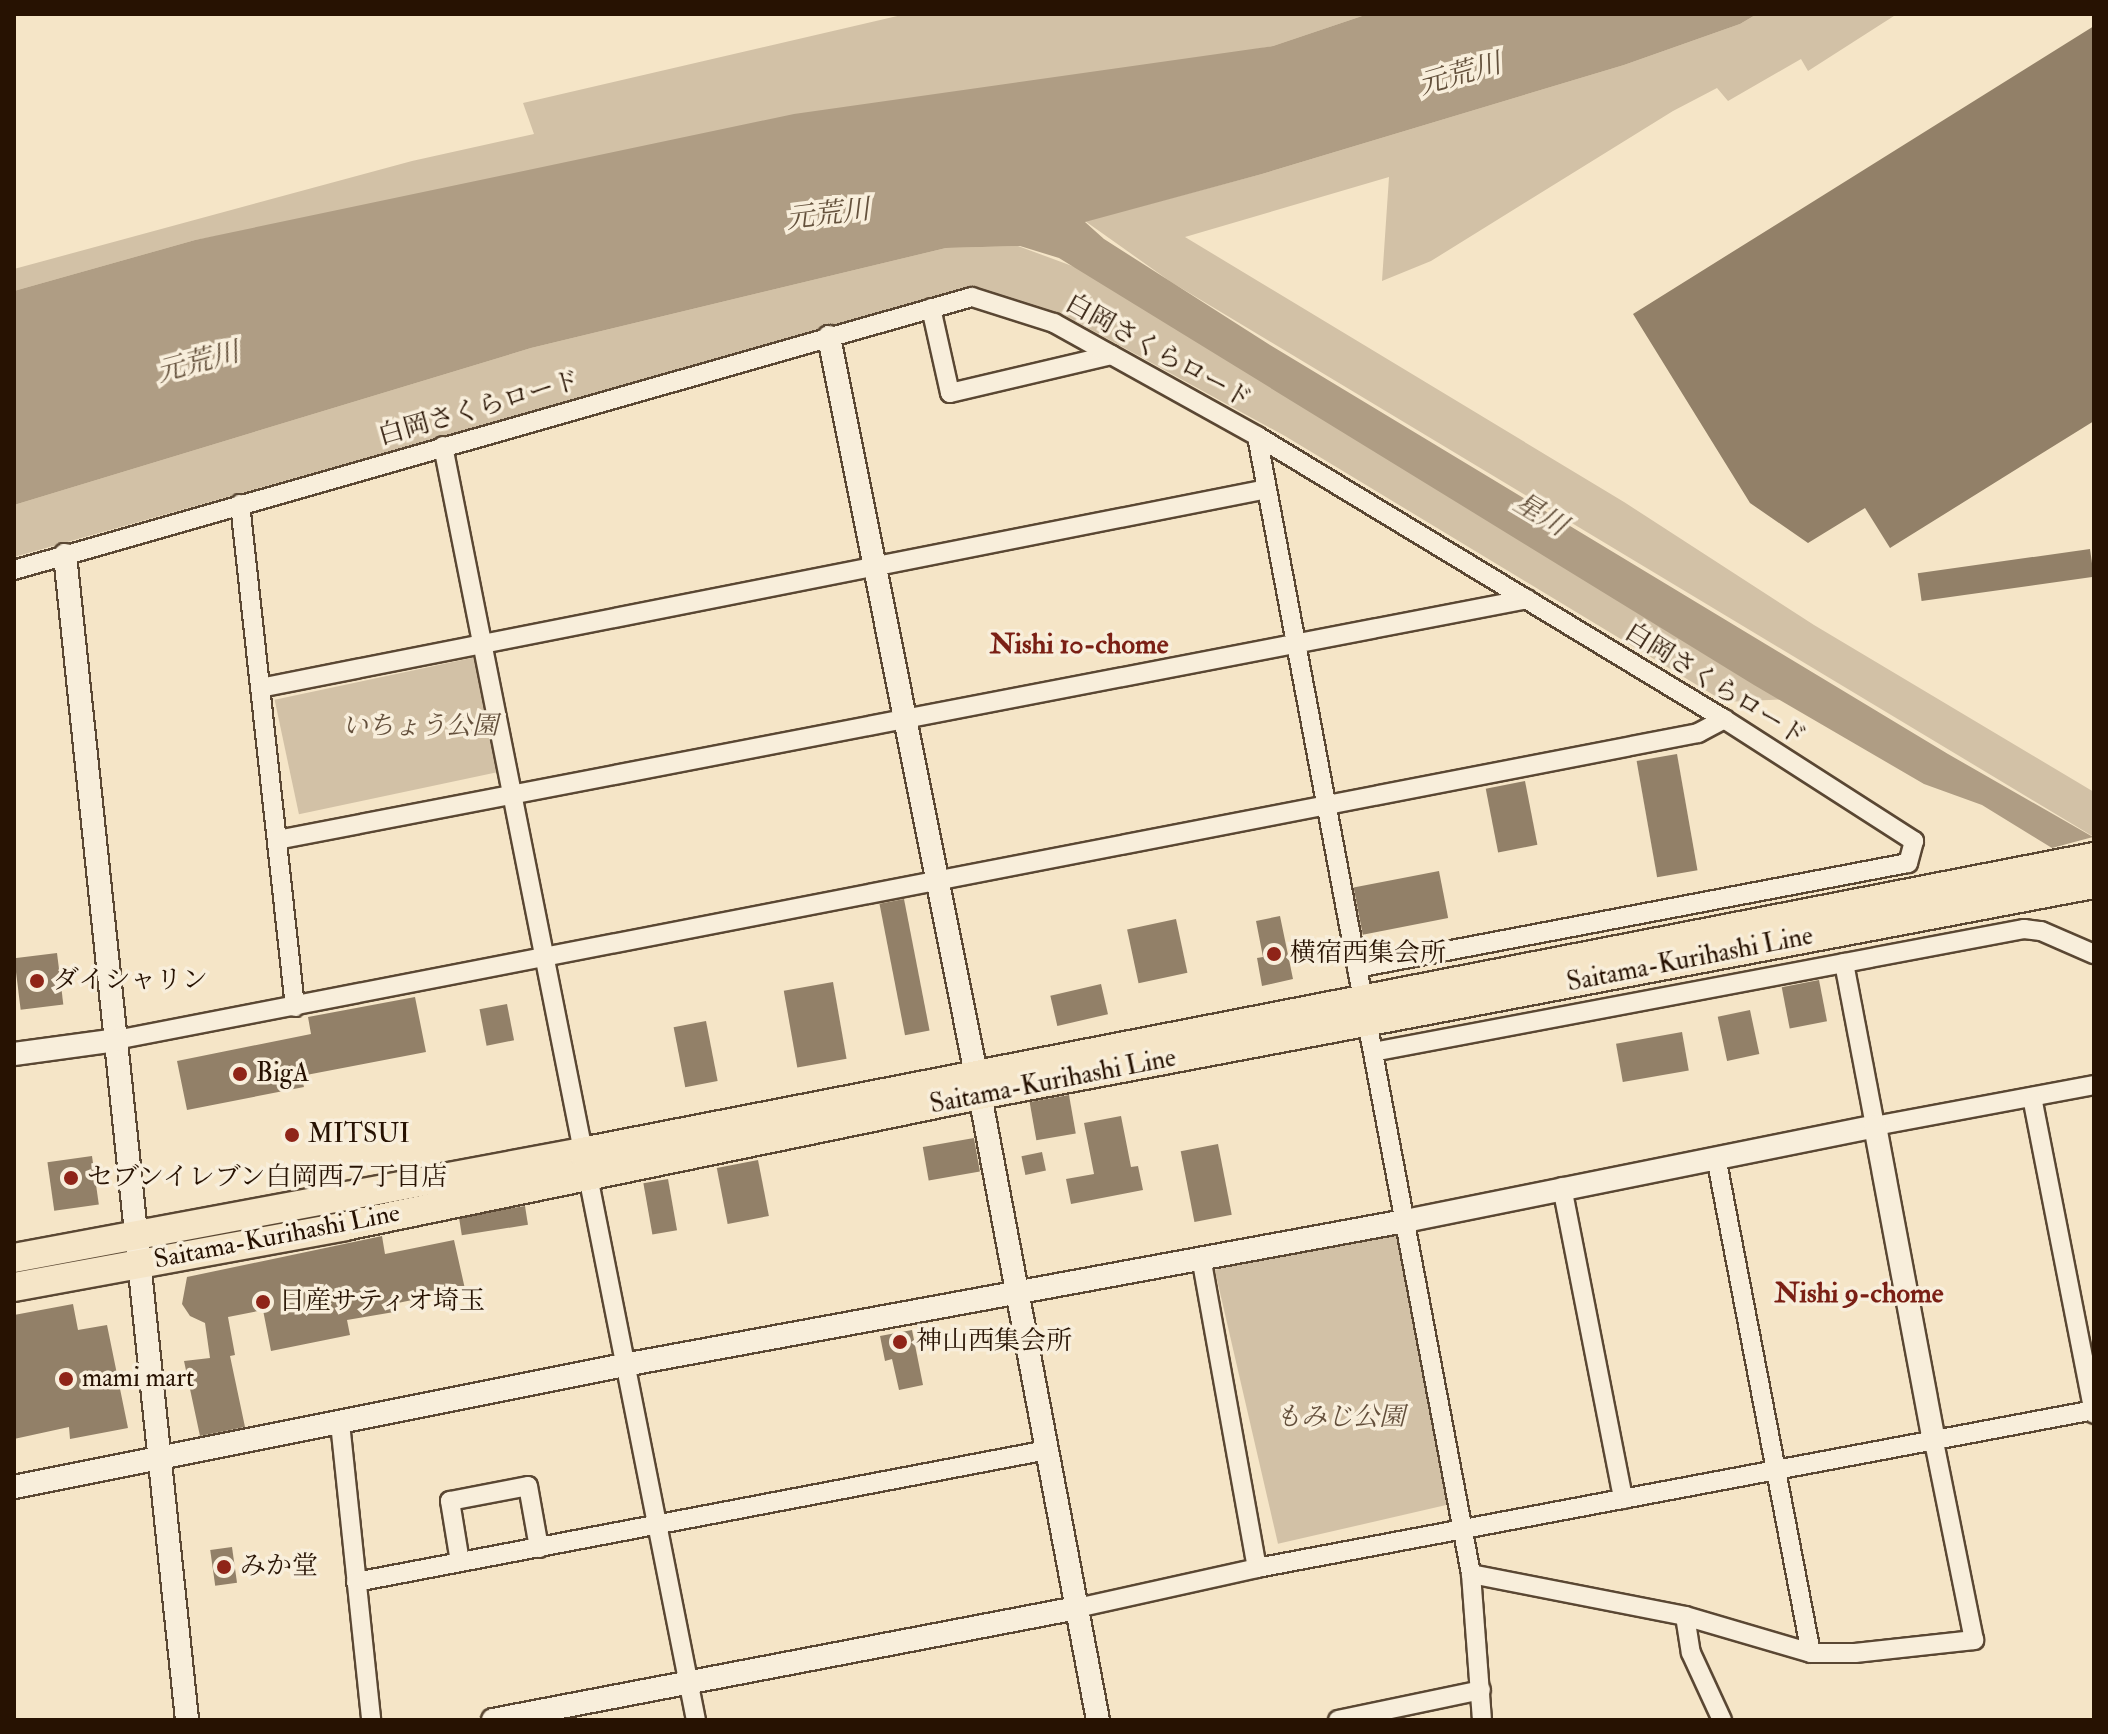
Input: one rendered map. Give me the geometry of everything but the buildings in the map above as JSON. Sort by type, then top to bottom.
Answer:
[{"type":"main road","name":"Saitama-Kurihashi Line","points":[[1366,1011],[2094,857]]},
{"type":"main road","name":"Saitama-Kurihashi Line","points":[[14,1258],[136,1233],[584,1163],[977,1084],[1366,1011],[2094,884]]},
{"type":"main road","name":"Saitama-Kurihashi Line","points":[[14,1287],[345,1226],[584,1163]]},
{"type":"street","name":"白岡さくらロード","points":[[14,570],[972,297],[1054,323],[1257,436],[1724,719],[1914,841],[1908,863],[1357,968]]},
{"type":"street","points":[[931,308],[950,393],[1112,355]]},
{"type":"street","points":[[829,337],[977,1084],[1098,1720]]},
{"type":"street","points":[[1257,436],[1471,1574],[1482,1720]]},
{"type":"street","points":[[443,446],[696,1720]]},
{"type":"street","points":[[260,688],[1267,489]]},
{"type":"street","points":[[240,504],[295,1007]]},
{"type":"street","points":[[65,555],[187,1720]]},
{"type":"street","points":[[277,840],[1527,599]]},
{"type":"street","points":[[14,1054],[116,1040],[295,1007],[543,955],[1698,733],[1724,719]]},
{"type":"street","points":[[1373,1052],[2024,929],[2041,931],[2094,954]]},
{"type":"street","points":[[1471,1574],[1685,1616],[1811,1653],[1855,1653],[1974,1640],[1844,963]]},
{"type":"street","points":[[14,1487],[624,1365],[1405,1221],[1562,1187],[2094,1085]]},
{"type":"street","points":[[493,1720],[1077,1608],[1257,1568],[2094,1411],[2032,1097]]},
{"type":"street","points":[[1716,1157],[1811,1653]]},
{"type":"street","points":[[1562,1187],[1623,1499]]},
{"type":"street","points":[[1201,1257],[1257,1568]]},
{"type":"street","points":[[340,1423],[371,1720]]},
{"type":"street","points":[[356,1582],[1047,1450]]},
{"type":"street","points":[[460,1562],[450,1501],[528,1486],[539,1548]]},
{"type":"street","points":[[1685,1616],[1691,1653],[1722,1720]]},
{"type":"street","points":[[1338,1720],[1481,1690]]},
{"type":"green space","points":[[906,14],[1368,14],[1273,46],[195,240],[14,291],[14,269],[412,161],[534,134],[523,103]]},
{"type":"green space","points":[[1757,14],[1897,14],[1808,71],[1801,59],[1728,101],[1717,88],[1673,111],[1431,261],[1382,281],[1389,177],[1185,237],[1624,502],[1814,625],[2094,792],[2094,837],[1171,282],[1085,221],[1262,174],[1624,65],[1740,24]]},
{"type":"green space","points":[[1018,246],[1083,270],[1788,699],[1725,702],[1285,436],[1066,316],[971,288],[14,557],[14,505],[531,348],[946,248]]},
{"type":"green space","name":"いちょう公園","points":[[481,656],[505,770],[299,814],[275,700]]},
{"type":"green space","name":"もみじ公園","points":[[1397,1228],[1460,1502],[1278,1544],[1215,1270]]},
{"type":"water","points":[[1368,14],[1757,14],[1740,24],[1624,65],[1262,174],[1085,222],[1104,239],[1270,345],[1948,754],[2093,837],[2052,848],[1982,805],[1924,784],[1754,685],[1059,258],[1020,246],[946,248],[531,348],[14,505],[14,291],[195,240],[794,114],[1273,46]]},
{"type":"place","name":"横宿西集会所","points":[[1274,954]]},
{"type":"place","name":"ダイシャリン","points":[[37,981]]},
{"type":"place","name":"BigA","points":[[240,1074]]},
{"type":"place","name":"MITSUI","points":[[292,1135]]},
{"type":"place","name":"セブンイレブン白岡西７丁目店","points":[[71,1178]]},
{"type":"place","name":"日産サティオ埼玉","points":[[263,1302]]},
{"type":"place","name":"神山西集会所","points":[[900,1342]]},
{"type":"place","name":"mami mart","points":[[66,1379]]},
{"type":"place","name":"みか堂","points":[[224,1567]]},
{"type":"district","name":"Nishi 10-chome","points":[[1079,645]]},
{"type":"district","name":"Nishi 9-chome","points":[[1859,1294]]},
{"type":"water label","name":"元荒川","points":[[1460,75]]},
{"type":"water label","name":"元荒川","points":[[828,215]]},
{"type":"water label","name":"元荒川","points":[[198,363]]},
{"type":"water label","name":"星川","points":[[1540,515]]}]
